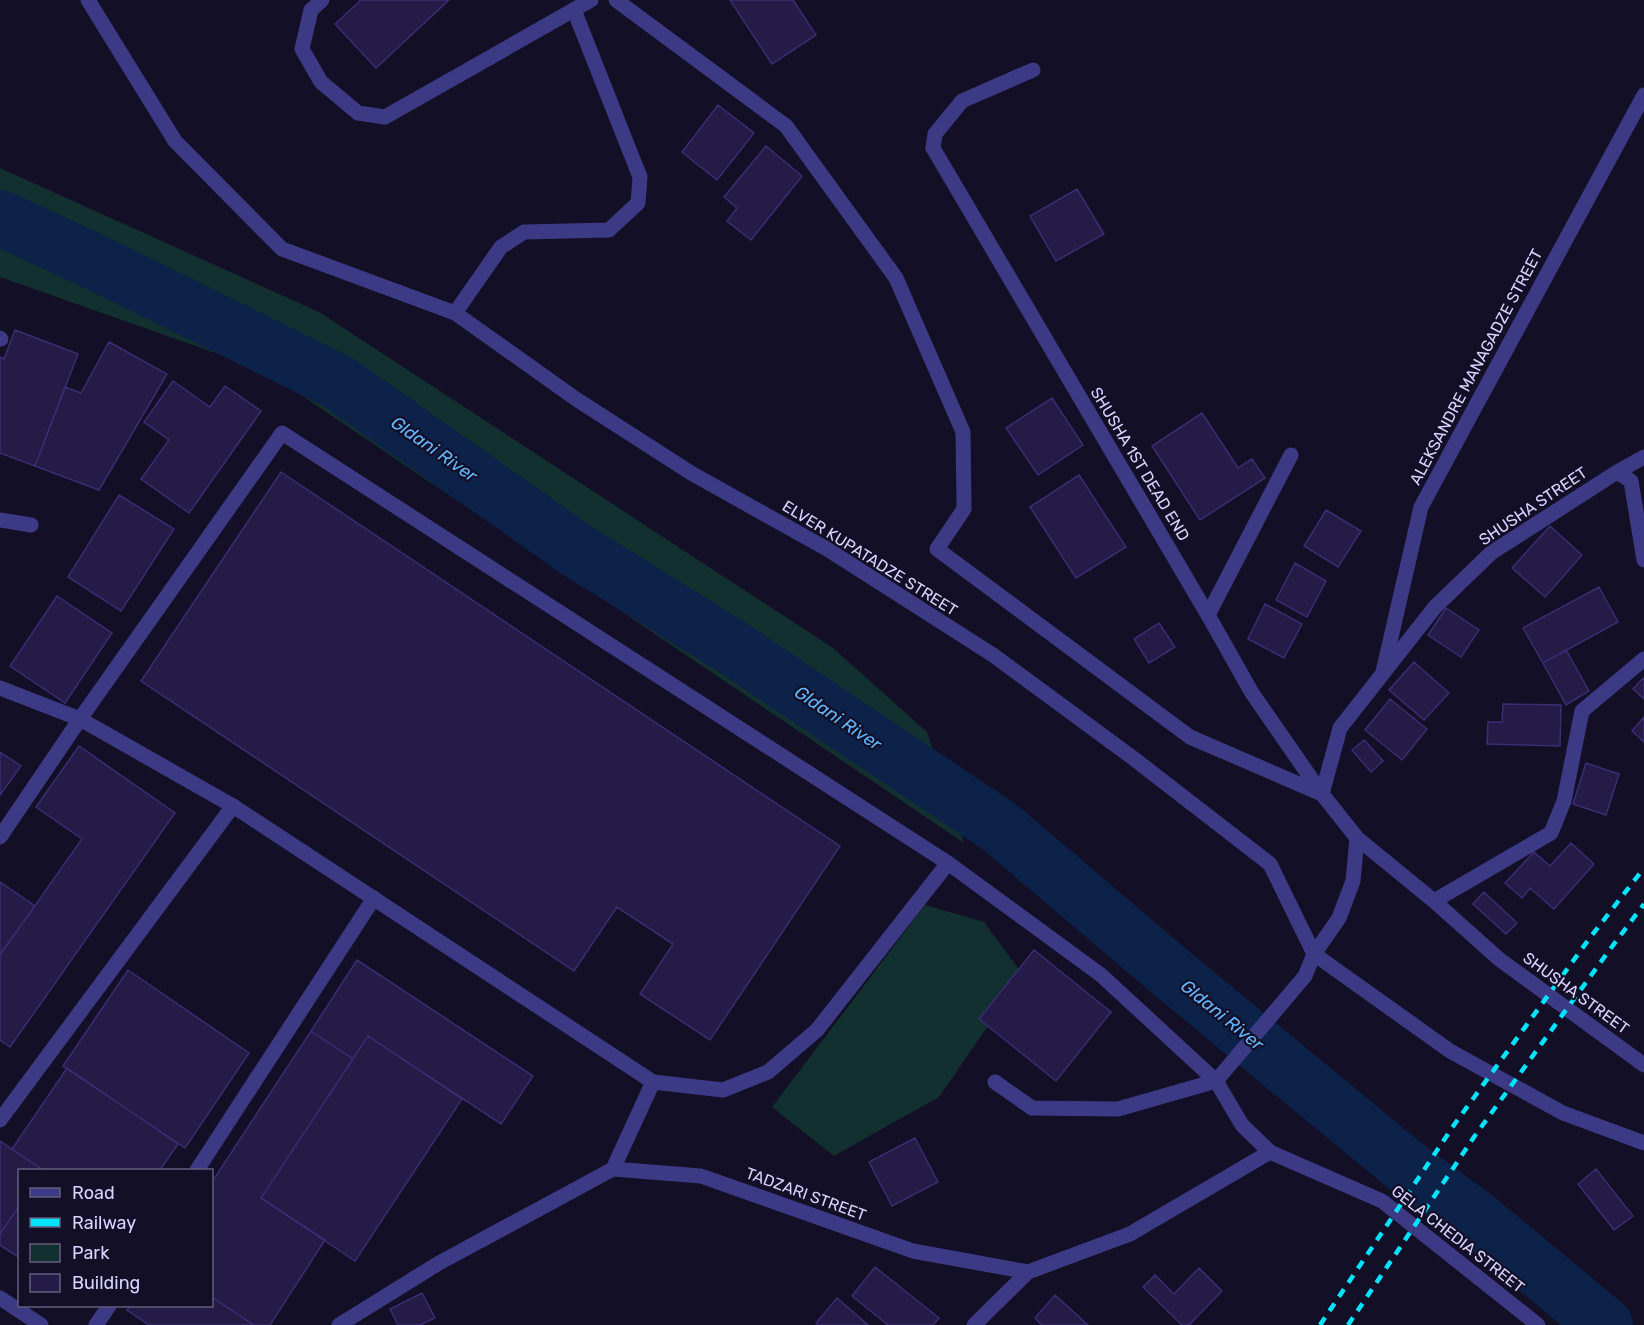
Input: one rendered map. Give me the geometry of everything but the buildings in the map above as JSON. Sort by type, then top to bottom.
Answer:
[{"type":"street","name":"ELVER KUPATADZE STREET","points":[[88,0],[175,141],[282,249],[455,312],[576,399],[691,473],[827,549],[993,655],[1133,758],[1270,864],[1314,954],[1450,1051],[1563,1113],[1644,1143]]},
{"type":"street","points":[[322,0],[311,10],[302,49],[321,82],[358,113],[385,117],[591,0]]},
{"type":"street","points":[[616,0],[786,126],[896,278],[963,432],[964,509],[937,549],[1190,737],[1322,794]]},
{"type":"street","points":[[455,312],[501,247],[524,232],[609,230],[638,203],[640,177],[574,9]]},
{"type":"street","name":"SHUSHA 1ST DEAD END","points":[[1033,70],[962,101],[935,134],[933,148],[1252,693],[1322,794],[1357,838]]},
{"type":"street","name":"ALEKSANDRE MANAGADZE STREET","points":[[1383,672],[1421,507],[1644,95]]},
{"type":"street","name":"GELA CHEDIA STREET","points":[[80,719],[282,433],[948,863],[1101,975],[1216,1081],[1242,1125],[1270,1152],[1382,1201],[1538,1325]]},
{"type":"street","points":[[1208,615],[1291,455]]},
{"type":"street","name":"SHUSHA STREET","points":[[1322,794],[1340,728],[1435,607],[1491,553],[1644,457]]},
{"type":"street","points":[[1617,472],[1630,481],[1644,560]]},
{"type":"street","points":[[0,520],[32,525]]},
{"type":"street","points":[[1434,901],[1551,833],[1564,801],[1582,711],[1644,659]]},
{"type":"street","points":[[0,688],[80,719],[233,806],[653,1082],[723,1090],[768,1072],[818,1030],[948,863]]},
{"type":"street","points":[[0,837],[80,719]]},
{"type":"street","points":[[0,1120],[233,806]]},
{"type":"street","points":[[995,1082],[1032,1108],[1118,1109],[1216,1081],[1305,976],[1314,954],[1339,918],[1353,881],[1357,838]]},
{"type":"street","name":"SHUSHA STREET","points":[[1357,838],[1434,901],[1499,959],[1644,1065]]},
{"type":"street","points":[[198,1169],[374,898]]},
{"type":"street","points":[[339,1325],[439,1263],[613,1169],[653,1082]]},
{"type":"street","points":[[974,1325],[1028,1272],[1130,1234],[1270,1152]]},
{"type":"street","name":"TADZARI STREET","points":[[613,1169],[701,1176],[913,1251],[1028,1272]]},
{"type":"street","points":[[0,1298],[40,1325]]},
{"type":"street","points":[[96,1325],[108,1307]]},
{"type":"green space","points":[[0,168],[319,312],[833,648],[927,732],[964,843],[264,370],[0,277]]},
{"type":"green space","points":[[925,905],[984,922],[1023,975],[939,1097],[834,1156],[772,1107]]},
{"type":"waterway","name":"Gldani River","points":[[0,218],[95,262],[338,382],[578,551],[735,649],[1001,828],[1168,970],[1403,1164],[1477,1219],[1605,1325]]},
{"type":"railway","points":[[1320,1325],[1454,1125],[1589,939],[1644,868]]},
{"type":"railway","points":[[1348,1325],[1474,1137],[1644,904]]}]
